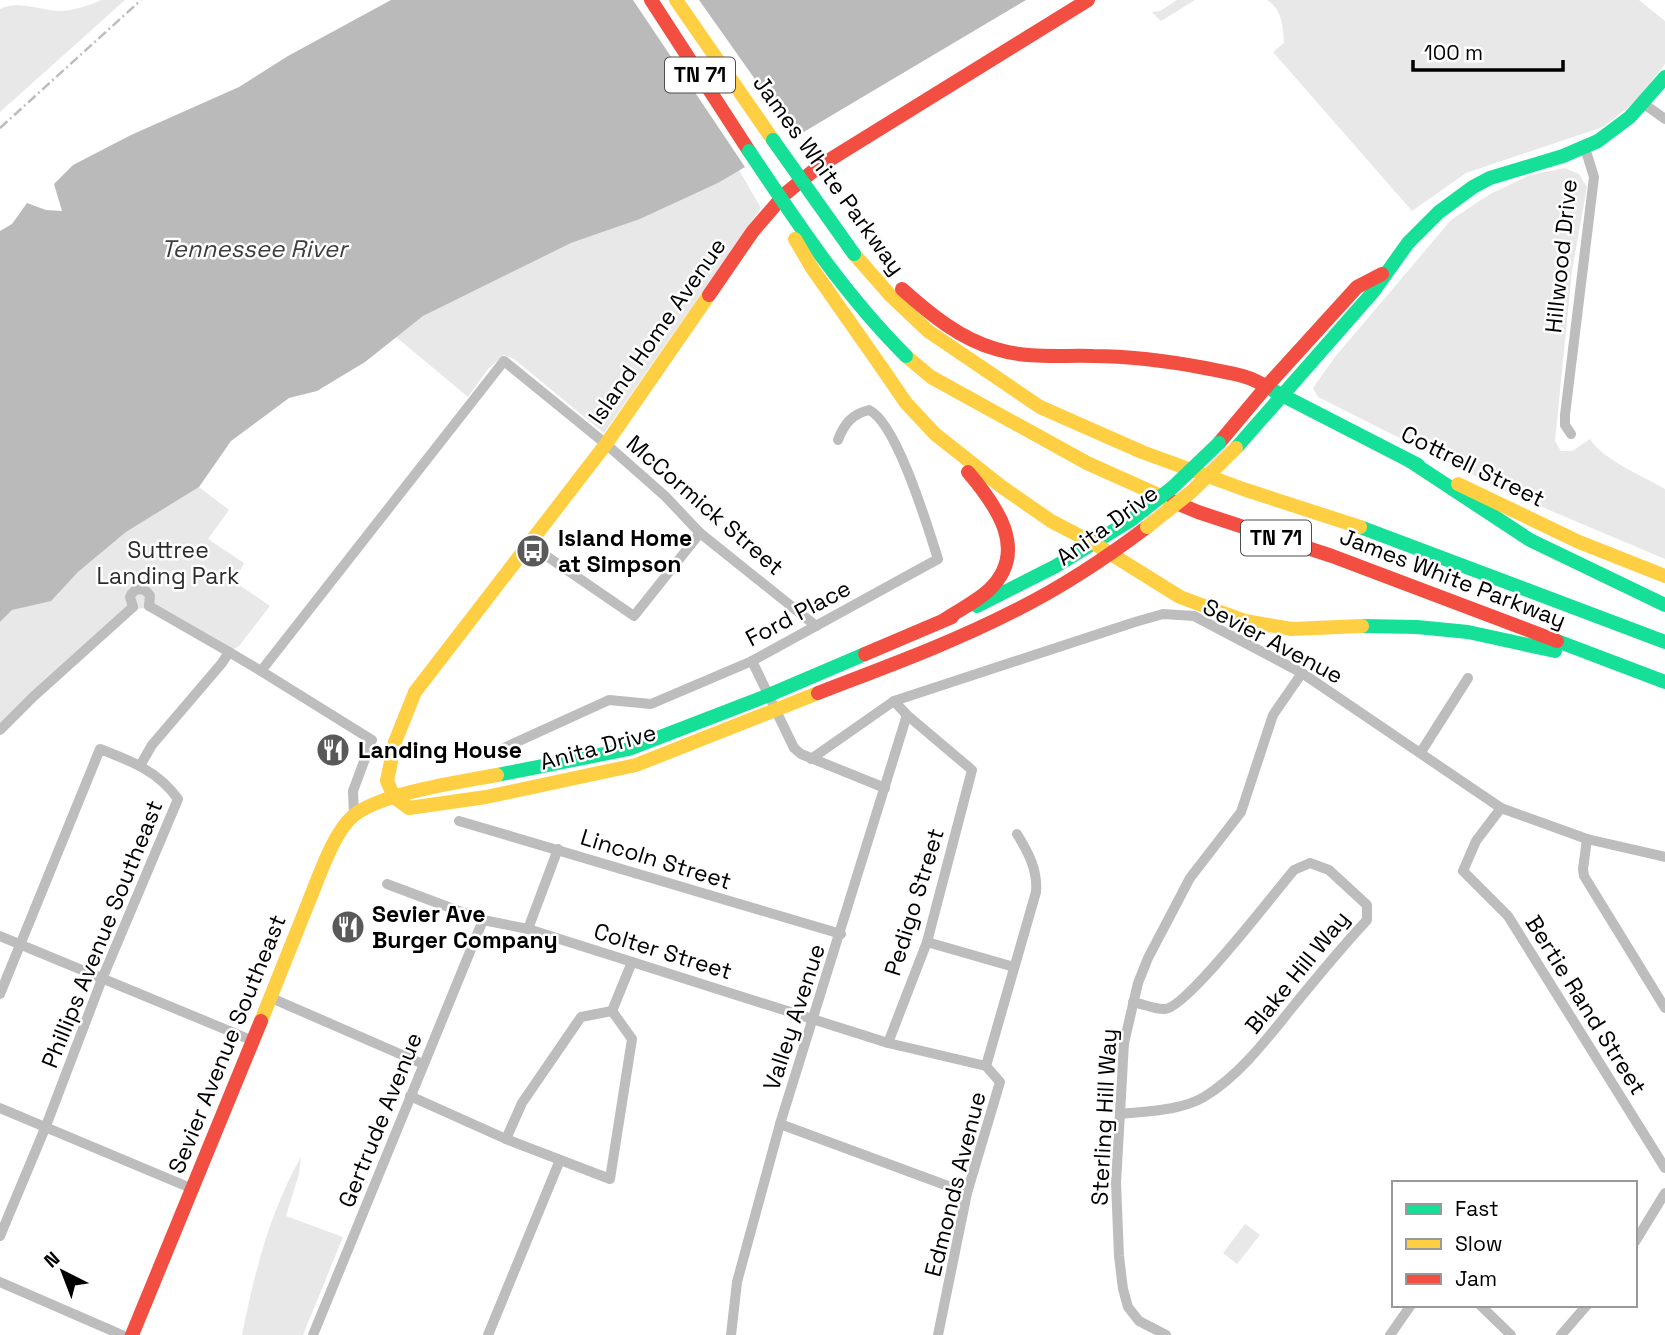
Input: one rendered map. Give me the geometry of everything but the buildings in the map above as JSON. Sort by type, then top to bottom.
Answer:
[{"type":"main road","name":"James White Parkway","points":[[652,0],[749,151],[835,277],[876,326],[931,377],[1087,463],[1198,512],[1332,556],[1665,682]]},
{"type":"main road","name":"James White Parkway","points":[[676,0],[854,254],[890,295],[928,331],[1040,407],[1142,452],[1414,547],[1665,642]]},
{"type":"main road","name":"Island Home Avenue","points":[[394,797],[387,781],[399,730],[415,692],[606,444],[753,231],[799,181],[1088,0]]},
{"type":"main road","name":"Hillwood Drive","points":[[1585,148],[1625,122],[1644,104],[1665,77]]},
{"type":"main road","name":"Anita Drive","points":[[394,797],[409,808],[486,797],[623,768],[947,642],[1017,610],[1110,555],[1191,492],[1236,448],[1282,396],[1373,292],[1382,274],[1444,206],[1466,190],[1513,169],[1585,148]]},
{"type":"main road","points":[[749,151],[812,268],[906,403],[985,491],[999,512],[1009,540],[1007,563],[995,584],[944,620]]},
{"type":"main road","name":"Cottrell Street","points":[[854,254],[882,270],[938,319],[969,338],[1013,354],[1107,356],[1198,366],[1258,381],[1410,461],[1579,542],[1665,576]]},
{"type":"main road","name":"Anita Drive","points":[[394,797],[427,788],[629,749],[769,695],[1009,592],[1095,544],[1173,486],[1219,443],[1357,287],[1382,274]]},
{"type":"main road","points":[[935,434],[1002,487],[1051,521],[1095,544],[1180,597],[1245,621],[1292,629],[1404,626],[1468,632],[1621,666]]},
{"type":"main road","points":[[1410,461],[1530,540],[1665,605]]},
{"type":"main road","name":"Sevier Avenue Southeast","points":[[132,1335],[333,845],[354,815],[394,797]]},
{"type":"street","points":[[1644,104],[1665,120]]},
{"type":"street","name":"Hillwood Drive","points":[[1571,434],[1565,425],[1564,415],[1594,177],[1585,148]]},
{"type":"street","name":"McCormick Street","points":[[261,671],[504,361],[606,444],[665,496],[700,533],[816,626]]},
{"type":"street","name":"Ford Place","points":[[475,754],[495,752],[608,700],[651,704],[752,661],[938,559],[919,499],[883,422],[869,410],[860,412],[844,425],[838,440]]},
{"type":"street","points":[[529,544],[635,616],[700,533]]},
{"type":"street","points":[[133,607],[130,597],[134,591],[140,589],[150,596],[149,606]]},
{"type":"street","points":[[149,606],[372,740],[353,791],[354,815]]},
{"type":"street","points":[[133,607],[143,610],[149,606]]},
{"type":"street","points":[[0,730],[133,607]]},
{"type":"street","name":"Sevier Avenue","points":[[811,759],[894,701],[1163,614],[1194,616],[1302,673],[1501,808],[1587,839],[1665,857]]},
{"type":"street","name":"Phillips Avenue Southeast","points":[[0,1236],[46,1126],[102,979],[178,799],[167,784],[141,764],[152,745],[229,652]]},
{"type":"street","points":[[752,661],[794,748],[811,759],[885,788]]},
{"type":"street","name":"Sterling Hill Way","points":[[1166,1335],[1139,1321],[1128,1307],[1123,1289],[1116,1183],[1124,1043],[1138,983],[1148,958],[1190,878],[1241,812],[1273,715],[1302,673]]},
{"type":"street","points":[[1420,752],[1468,678]]},
{"type":"street","points":[[894,701],[907,715]]},
{"type":"street","name":"Pedigo Street","points":[[888,1043],[927,942],[972,770],[907,715]]},
{"type":"street","name":"Valley Avenue","points":[[731,1335],[737,1282],[780,1124],[907,715]]},
{"type":"street","points":[[0,994],[100,749],[141,764]]},
{"type":"street","name":"Bertie Rand Street","points":[[1501,808],[1476,841],[1463,871],[1508,916],[1665,1168]]},
{"type":"street","name":"Lincoln Street","points":[[459,821],[841,934]]},
{"type":"street","name":"Edmonds Avenue","points":[[938,1335],[967,1193],[1000,1082],[986,1066],[1036,892],[1037,878],[1028,852],[1017,834]]},
{"type":"street","points":[[1587,839],[1584,876],[1665,1008]]},
{"type":"street","points":[[528,929],[558,849]]},
{"type":"street","name":"Blake Hill Way","points":[[1120,1114],[1167,1109],[1202,1098],[1229,1077],[1256,1052],[1344,944],[1367,920],[1367,905],[1329,870],[1310,863],[1294,870],[1195,988],[1175,1005],[1166,1009],[1133,1002]]},
{"type":"street","name":"Colter Street","points":[[387,884],[483,920],[528,929],[888,1043],[986,1066]]},
{"type":"street","name":"Gertrude Avenue","points":[[313,1335],[483,920]]},
{"type":"street","points":[[0,936],[251,1040]]},
{"type":"street","points":[[927,942],[1014,967]]},
{"type":"street","points":[[612,1011],[632,962]]},
{"type":"street","points":[[269,997],[423,1064]]},
{"type":"street","points":[[506,1139],[522,1103],[581,1017],[612,1011]]},
{"type":"street","points":[[410,1096],[506,1139],[611,1179],[632,1039],[612,1011]]},
{"type":"street","points":[[0,1108],[193,1189]]},
{"type":"street","points":[[780,1124],[967,1193]]},
{"type":"street","points":[[488,1335],[560,1160]]},
{"type":"street","points":[[1637,1239],[1665,1193]]},
{"type":"street","points":[[0,1282],[122,1335]]},
{"type":"street","points":[[1390,1335],[1410,1307]]},
{"type":"street","points":[[1482,1307],[1511,1335]]},
{"type":"street","points":[[1561,1335],[1585,1307]]},
{"type":"green space","points":[[101,0],[125,0],[0,112],[0,9],[21,5],[63,11]]},
{"type":"green space","points":[[1177,0],[1195,0],[1161,21],[1152,12],[1160,11]]},
{"type":"green space","points":[[1267,0],[1639,0],[1665,21],[1665,64],[1635,102],[1603,127],[1466,173],[1412,211],[1273,52],[1284,43],[1283,30],[1279,13]]},
{"type":"green space","points":[[1565,168],[1579,174],[1587,187],[1572,271],[1555,441],[1561,451],[1572,451],[1590,439],[1614,461],[1665,489],[1665,559],[1511,494],[1318,397],[1313,388],[1335,357],[1451,220],[1490,194],[1530,175]]},
{"type":"green space","points":[[739,170],[761,208],[604,433],[514,359],[504,355],[488,369],[468,397],[396,337],[423,316],[484,285],[571,243],[640,219],[718,183]]},
{"type":"green space","name":"Suttree Landing Park","points":[[199,487],[229,510],[208,539],[244,563],[235,582],[270,606],[239,646],[229,652],[146,608],[136,609],[0,730],[0,622],[12,610],[51,600],[78,572],[126,532]]},
{"type":"green space","points":[[301,1157],[299,1174],[286,1216],[343,1237],[303,1335],[242,1335],[264,1243],[280,1199]]},
{"type":"green space","points":[[1245,1224],[1260,1235],[1237,1264],[1223,1253]]},
{"type":"water","name":"Tennessee River","points":[[391,0],[1026,0],[718,183],[640,219],[571,243],[423,316],[365,362],[317,391],[289,398],[231,441],[199,487],[126,532],[78,572],[51,601],[12,610],[0,622],[0,231],[12,224],[27,203],[46,210],[62,211],[54,184],[73,165],[131,135],[239,87],[288,56]]},
{"type":"pier","points":[[633,0],[699,0],[798,140],[747,170]]},
{"type":"railway","points":[[0,128],[141,0]]},
{"type":"traffic: fast","points":[[1236,448],[1373,292],[1408,243],[1439,212],[1490,178],[1563,156],[1598,141],[1630,117],[1665,77]]},
{"type":"traffic: fast","points":[[773,140],[854,254]]},
{"type":"traffic: fast","points":[[749,151],[842,283],[906,356]]},
{"type":"traffic: fast","points":[[1274,391],[1418,465]]},
{"type":"traffic: fast","points":[[1131,520],[1173,487],[1219,443]]},
{"type":"traffic: fast","points":[[1410,461],[1530,540],[1665,605]]},
{"type":"traffic: fast","points":[[977,606],[1056,566],[1131,520]]},
{"type":"traffic: fast","points":[[1360,527],[1665,642]]},
{"type":"traffic: fast","points":[[1362,626],[1417,627],[1468,632],[1555,651]]},
{"type":"traffic: fast","points":[[1557,641],[1665,682]]},
{"type":"traffic: fast","points":[[497,775],[629,749],[769,695],[865,654]]},
{"type":"traffic: slow","points":[[676,0],[773,140]]},
{"type":"traffic: slow","points":[[795,239],[812,268],[882,368]]},
{"type":"traffic: slow","points":[[854,254],[890,295],[928,331],[1040,407],[1142,452],[1360,527]]},
{"type":"traffic: slow","points":[[394,797],[387,781],[395,742],[415,692],[606,444],[709,295]]},
{"type":"traffic: slow","points":[[906,356],[931,377],[1087,463],[1174,502]]},
{"type":"traffic: slow","points":[[882,368],[906,403],[935,434],[1002,487],[1051,521],[1095,544],[1180,597],[1245,621],[1292,629],[1362,626]]},
{"type":"traffic: slow","points":[[1147,527],[1191,492],[1236,448]]},
{"type":"traffic: slow","points":[[1458,484],[1579,542],[1665,576]]},
{"type":"traffic: slow","points":[[394,797],[409,808],[486,797],[636,765],[818,693]]},
{"type":"traffic: slow","points":[[261,1021],[327,856],[339,833],[353,816],[366,808],[401,795],[497,775]]},
{"type":"traffic: jam","points":[[651,0],[749,151]]},
{"type":"traffic: jam","points":[[709,295],[753,231],[785,194],[818,167],[1088,0]]},
{"type":"traffic: jam","points":[[1219,443],[1357,287],[1382,274]]},
{"type":"traffic: jam","points":[[902,289],[958,332],[996,349],[1032,355],[1107,356],[1163,361],[1237,374],[1266,387]]},
{"type":"traffic: jam","points":[[944,620],[989,590],[1001,575],[1007,560],[1008,544],[998,514],[968,472]]},
{"type":"traffic: jam","points":[[1174,502],[1332,556],[1557,641]]},
{"type":"traffic: jam","points":[[818,693],[943,644],[1016,610],[1083,572],[1147,527]]},
{"type":"traffic: jam","points":[[865,654],[952,617]]},
{"type":"traffic: jam","points":[[132,1335],[261,1021]]},
{"type":"place","name":"Island Home at Simpson","points":[[533,551]]},
{"type":"place","name":"Landing House","points":[[333,750]]},
{"type":"place","name":"Sevier Ave Burger Company","points":[[348,927]]}]
